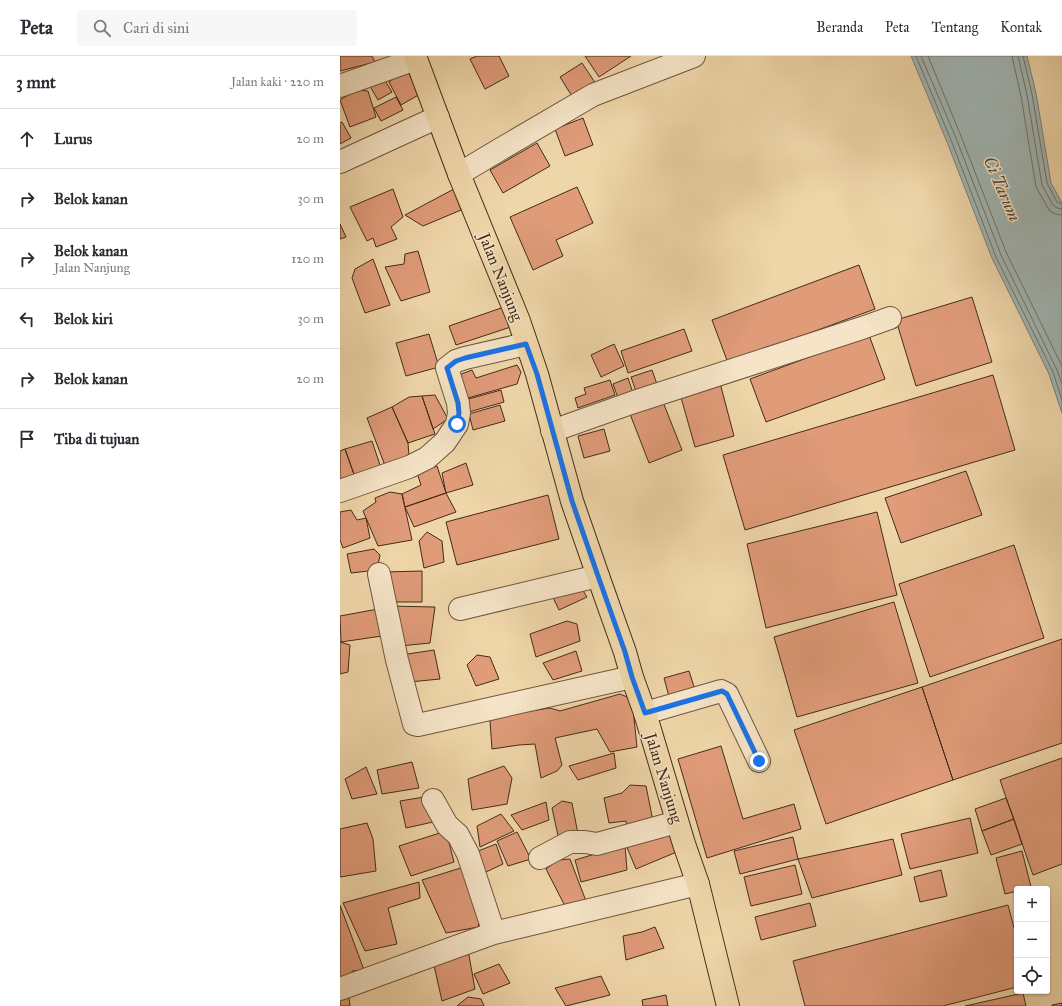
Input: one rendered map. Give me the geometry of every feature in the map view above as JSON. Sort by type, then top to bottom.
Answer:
[{"type":"main road","name":"Jalan Nanjung","points":[[416,58],[459,174],[519,321],[537,374],[572,501],[625,652],[645,713],[677,822],[698,884],[728,1006]]},
{"type":"street","points":[[459,174],[593,95],[694,56]]},
{"type":"street","points":[[340,86],[416,58]]},
{"type":"street","points":[[340,162],[438,117]]},
{"type":"street","points":[[552,430],[890,318]]},
{"type":"street","points":[[340,491],[409,467],[427,458],[445,442],[457,424],[459,413],[458,403],[447,368],[456,361],[465,358],[526,344]]},
{"type":"street","points":[[379,574],[397,660],[414,724],[418,725],[632,677]]},
{"type":"street","points":[[460,609],[598,576]]},
{"type":"street","points":[[645,713],[722,691],[727,694],[759,761]]},
{"type":"street","points":[[433,800],[447,825],[458,834],[468,854],[494,933]]},
{"type":"street","points":[[540,858],[570,842],[597,844],[677,822]]},
{"type":"street","points":[[340,990],[494,933],[698,884]]},
{"type":"water","name":"Ci Tarum","points":[[911,56],[1027,56],[1036,93],[1051,183],[1062,203],[1062,413],[1049,374],[992,258],[947,142]]},
{"type":"building","points":[[340,56],[372,56],[375,62],[340,71]]},
{"type":"building","points":[[477,56],[499,56],[509,76],[485,89],[470,59]]},
{"type":"building","points":[[585,56],[631,56],[599,77]]},
{"type":"building","points":[[582,63],[598,87],[575,101],[560,77]]},
{"type":"building","points":[[403,71],[416,74],[422,93],[401,105],[389,82]]},
{"type":"building","points":[[381,74],[392,92],[378,100],[368,83]]},
{"type":"building","points":[[356,90],[368,91],[376,117],[350,127],[340,100]]},
{"type":"building","points":[[396,97],[403,110],[381,121],[374,108]]},
{"type":"building","points":[[583,118],[593,145],[565,156],[555,129]]},
{"type":"building","points":[[342,122],[351,138],[340,144],[340,123]]},
{"type":"building","points":[[537,143],[550,166],[503,193],[490,170]]},
{"type":"building","points":[[577,187],[593,223],[556,240],[563,256],[533,270],[510,217]]},
{"type":"building","points":[[393,189],[403,217],[391,227],[397,239],[376,247],[373,238],[367,241],[350,207]]},
{"type":"building","points":[[454,189],[461,210],[423,226],[405,215]]},
{"type":"building","points":[[340,224],[346,237],[340,239]]},
{"type":"building","points":[[418,251],[430,292],[401,301],[385,267],[404,264],[405,254]]},
{"type":"building","points":[[373,259],[390,305],[365,313],[352,278],[355,269]]},
{"type":"building","points":[[859,265],[875,309],[728,363],[712,320]]},
{"type":"building","points":[[972,297],[992,362],[916,386],[896,320]]},
{"type":"building","points":[[507,306],[514,326],[456,345],[449,326]]},
{"type":"building","points":[[684,329],[692,351],[628,373],[621,351]]},
{"type":"building","points":[[429,334],[439,367],[406,376],[396,343]]},
{"type":"building","points":[[869,335],[885,379],[766,422],[750,379]]},
{"type":"building","points":[[614,344],[624,366],[601,377],[591,355]]},
{"type":"building","points":[[517,365],[521,372],[517,384],[468,398],[459,375],[472,370],[476,378]]},
{"type":"building","points":[[652,370],[659,390],[638,397],[631,377]]},
{"type":"building","points":[[993,375],[1015,450],[745,530],[723,455]]},
{"type":"building","points":[[628,378],[633,393],[618,398],[613,384]]},
{"type":"building","points":[[610,380],[615,395],[578,408],[575,398],[586,394],[584,388]]},
{"type":"building","points":[[720,383],[734,436],[695,447],[680,394]]},
{"type":"building","points":[[501,390],[504,402],[469,412],[465,400]]},
{"type":"building","points":[[435,395],[448,419],[433,429],[422,396]]},
{"type":"building","points":[[422,396],[435,434],[408,443],[392,407],[409,397]]},
{"type":"building","points":[[663,402],[682,450],[649,463],[630,414]]},
{"type":"building","points":[[500,405],[505,421],[473,430],[469,414]]},
{"type":"building","points":[[392,407],[408,443],[409,456],[387,471],[367,418]]},
{"type":"building","points":[[604,429],[610,451],[584,458],[578,436]]},
{"type":"building","points":[[372,441],[382,471],[356,480],[345,449]]},
{"type":"building","points":[[345,449],[356,480],[340,485],[340,451]]},
{"type":"building","points":[[466,463],[473,485],[446,493],[442,473]]},
{"type":"building","points":[[437,466],[446,493],[405,507],[402,494],[421,485],[417,473]]},
{"type":"building","points":[[966,471],[982,515],[901,543],[885,498]]},
{"type":"building","points":[[390,492],[402,494],[412,540],[378,546],[363,511],[376,502],[375,498]]},
{"type":"building","points":[[446,493],[456,512],[414,527],[405,507]]},
{"type":"building","points":[[548,495],[559,539],[457,565],[446,522]]},
{"type":"building","points":[[351,510],[357,520],[366,518],[370,538],[343,548],[340,540],[340,512]]},
{"type":"building","points":[[877,512],[897,595],[766,628],[747,544]]},
{"type":"building","points":[[427,532],[442,541],[444,562],[424,568],[419,541]]},
{"type":"building","points":[[1014,545],[1044,638],[930,677],[899,584]]},
{"type":"building","points":[[374,549],[380,555],[377,570],[351,573],[347,554]]},
{"type":"building","points":[[422,571],[422,602],[390,602],[384,572]]},
{"type":"building","points":[[579,584],[587,597],[559,610],[550,591]]},
{"type":"building","points":[[894,602],[918,683],[797,717],[774,637]]},
{"type":"building","points":[[388,606],[435,607],[430,643],[400,646]]},
{"type":"building","points":[[378,609],[382,636],[341,642],[340,616]]},
{"type":"building","points":[[567,621],[577,624],[580,641],[536,657],[530,634]]},
{"type":"building","points":[[1062,639],[1062,743],[953,780],[922,687]]},
{"type":"building","points":[[340,642],[350,645],[348,672],[340,674]]},
{"type":"building","points":[[434,650],[440,679],[409,682],[401,655]]},
{"type":"building","points":[[576,651],[582,671],[553,680],[543,663]]},
{"type":"building","points":[[477,655],[490,657],[499,679],[476,686],[467,665]]},
{"type":"building","points":[[689,671],[697,696],[671,704],[664,678]]},
{"type":"building","points":[[922,687],[953,780],[826,824],[794,730]]},
{"type":"building","points":[[620,694],[632,699],[637,747],[610,752],[597,729],[555,738],[562,765],[557,771],[541,778],[535,744],[492,749],[490,721],[506,715],[550,708],[560,711]]},
{"type":"building","points":[[721,746],[743,819],[794,804],[801,829],[707,858],[678,759]]},
{"type":"building","points":[[614,753],[616,768],[578,780],[569,766]]},
{"type":"building","points":[[1062,758],[1062,864],[1033,875],[1000,780]]},
{"type":"building","points":[[412,762],[419,788],[382,794],[377,770]]},
{"type":"building","points":[[504,766],[512,778],[507,804],[472,810],[468,779]]},
{"type":"building","points":[[366,767],[377,794],[352,799],[345,779]]},
{"type":"building","points":[[630,785],[646,786],[653,821],[627,829],[626,821],[609,823],[604,798],[622,793]]},
{"type":"building","points":[[424,797],[433,822],[406,828],[400,801]]},
{"type":"building","points":[[1006,798],[1014,819],[982,831],[975,809]]},
{"type":"building","points":[[562,801],[572,803],[578,834],[559,840],[552,808]]},
{"type":"building","points":[[546,802],[549,820],[522,830],[511,815]]},
{"type":"building","points":[[501,814],[514,831],[480,847],[477,826]]},
{"type":"building","points":[[970,818],[978,853],[910,869],[901,834]]},
{"type":"building","points":[[1014,819],[1022,844],[991,855],[982,831]]},
{"type":"building","points":[[367,823],[373,839],[376,871],[340,877],[340,829]]},
{"type":"building","points":[[446,831],[454,862],[411,876],[399,846]]},
{"type":"building","points":[[671,831],[679,851],[636,869],[626,845]]},
{"type":"building","points":[[517,832],[531,859],[508,866],[497,841]]},
{"type":"building","points":[[793,837],[798,859],[740,874],[734,851]]},
{"type":"building","points":[[893,839],[902,875],[812,898],[798,859]]},
{"type":"building","points":[[496,844],[503,864],[486,872],[473,853]]},
{"type":"building","points":[[625,845],[627,870],[581,882],[575,860]]},
{"type":"building","points":[[1022,851],[1031,886],[1014,886],[1014,892],[1005,894],[996,858]]},
{"type":"building","points":[[570,859],[586,901],[568,912],[546,869],[558,860]]},
{"type":"building","points":[[795,865],[802,894],[751,906],[744,877]]},
{"type":"building","points":[[464,867],[482,910],[478,927],[446,933],[422,880]]},
{"type":"building","points":[[941,870],[947,896],[920,902],[914,877]]},
{"type":"building","points":[[419,882],[420,898],[388,908],[397,944],[365,951],[343,903]]},
{"type":"building","points":[[810,903],[816,926],[761,940],[755,917]]},
{"type":"building","points":[[340,905],[364,970],[352,971],[355,981],[340,982]]},
{"type":"building","points":[[1008,905],[1014,928],[1014,988],[943,1006],[805,1006],[793,961]]},
{"type":"building","points":[[655,927],[664,948],[626,960],[623,936],[642,932]]},
{"type":"building","points":[[468,950],[475,989],[442,1001],[433,961]]},
{"type":"building","points":[[499,964],[510,983],[483,994],[474,974]]},
{"type":"building","points":[[601,976],[610,995],[566,1006],[555,988]]},
{"type":"building","points":[[340,994],[349,998],[350,1006],[340,1006]]},
{"type":"building","points":[[1023,994],[1026,1006],[965,1006]]},
{"type":"building","points":[[666,995],[668,1006],[643,1006],[642,1000]]},
{"type":"building","points":[[468,997],[481,999],[484,1006],[457,1006]]},
{"type":"building","points":[[1062,1003],[1062,1006],[1052,1006],[1052,1005]]},
{"type":"route","points":[[457,424],[459,413],[458,403],[447,368],[456,361],[465,358],[526,344],[537,374],[572,501],[645,713],[722,691],[727,694],[759,761]]}]
